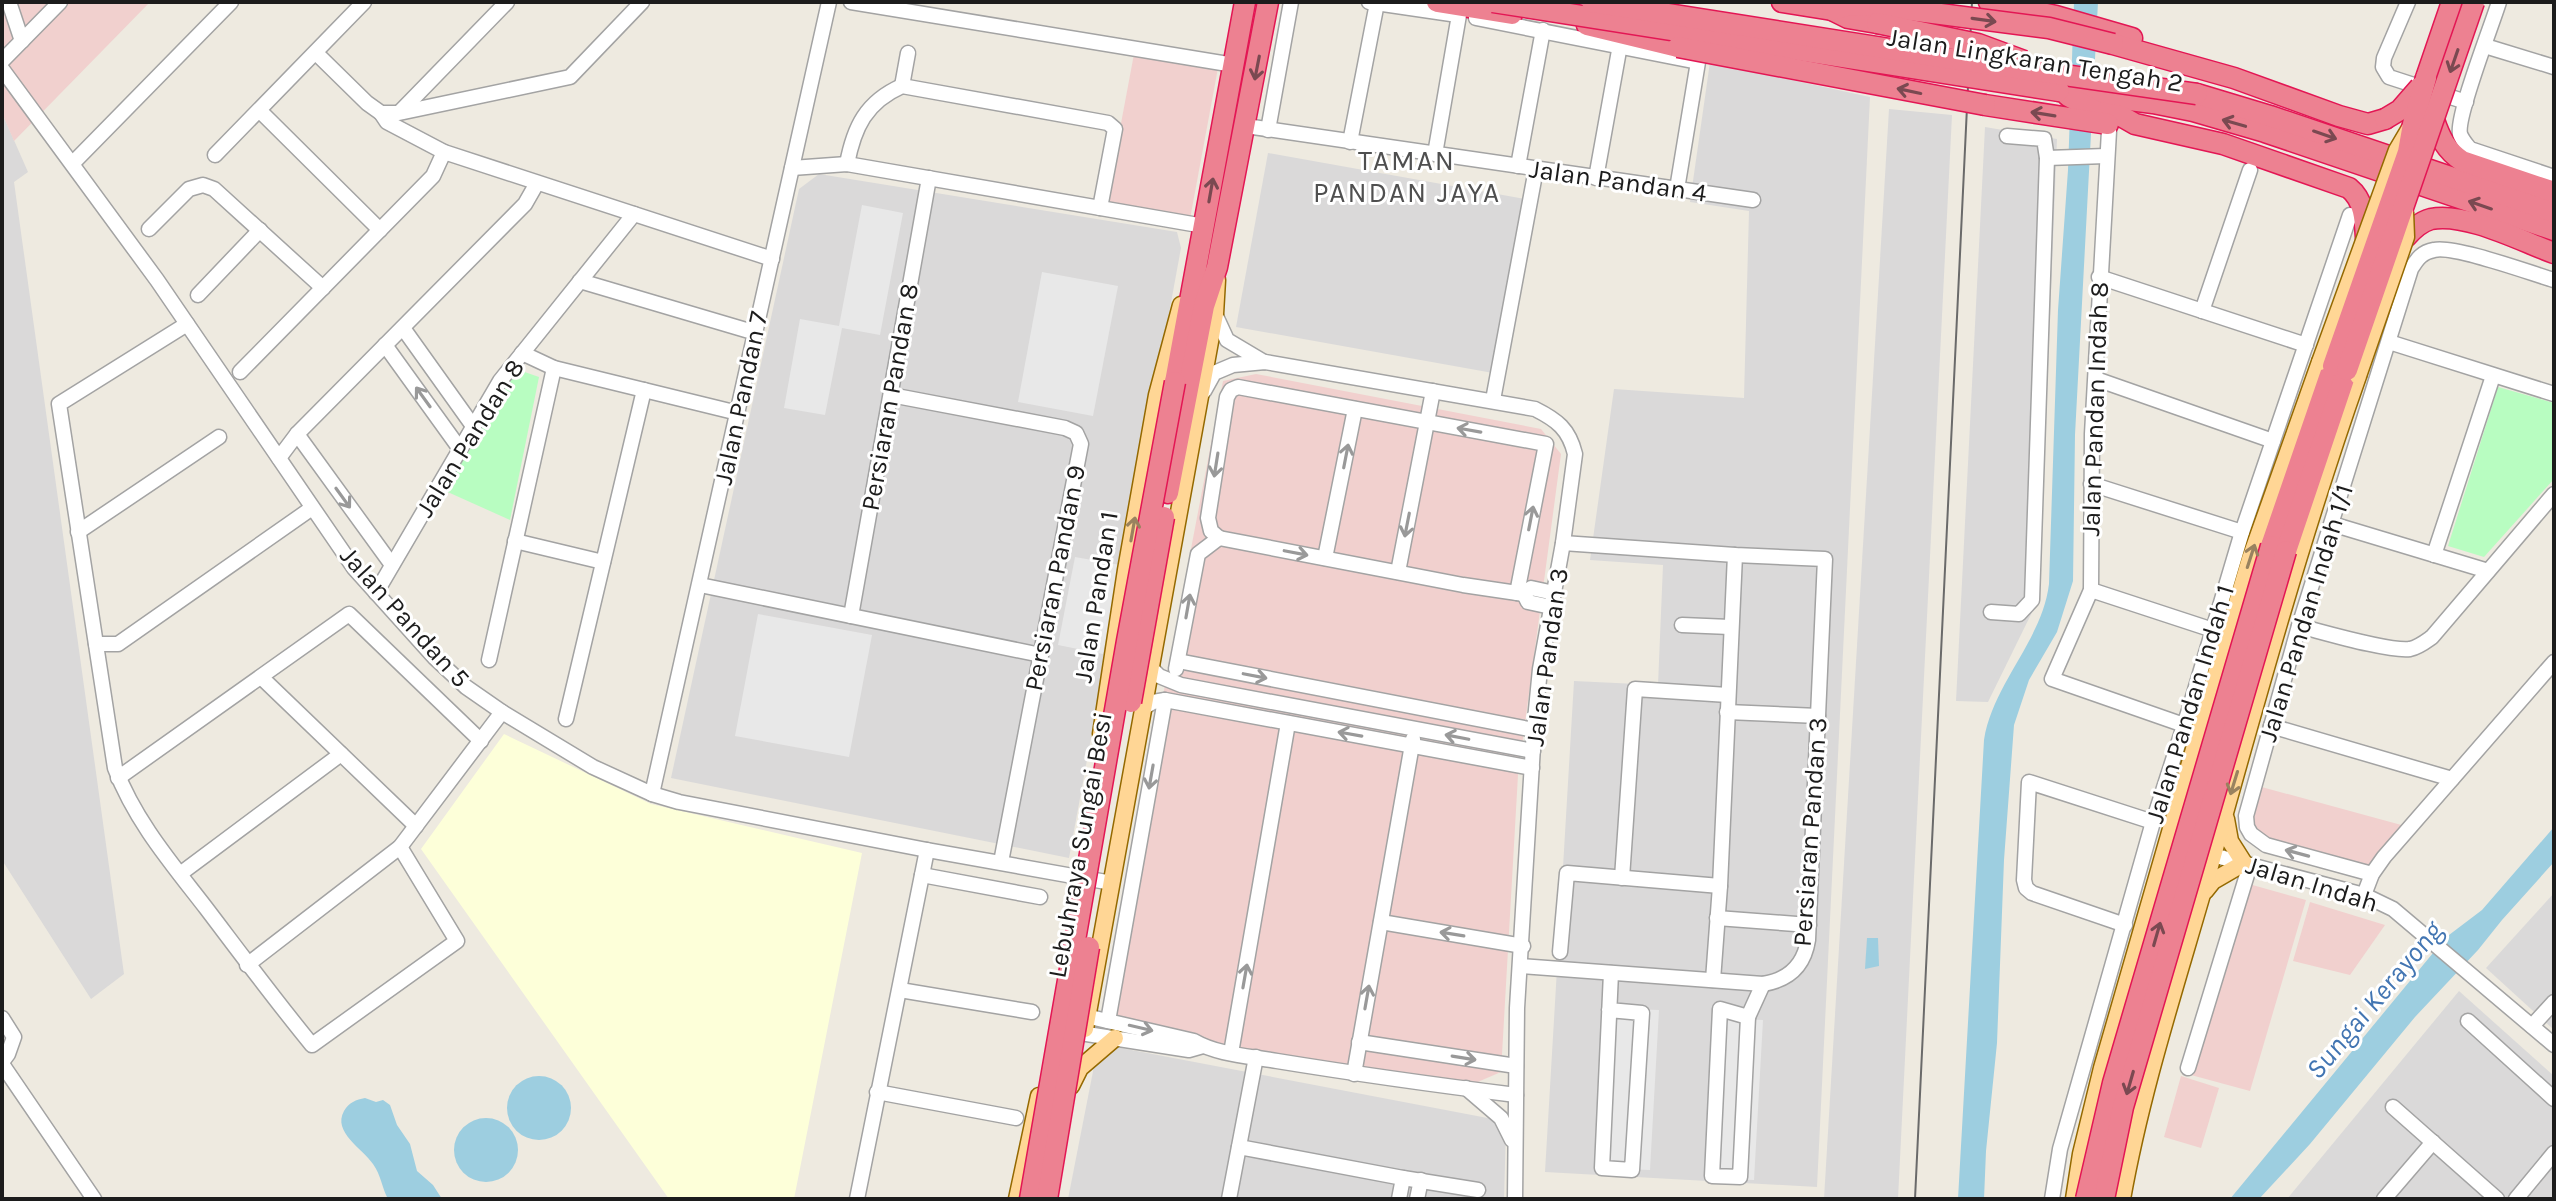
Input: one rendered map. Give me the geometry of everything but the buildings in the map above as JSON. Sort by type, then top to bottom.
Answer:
[{"type":"highway","points":[[1437,2],[1593,26],[1678,47],[1960,101],[2116,123],[2223,144],[2349,188],[2363,209],[2366,238]]},
{"type":"highway","name":"Jalan Lingkaran Tengah 2","points":[[1493,2],[2059,83],[2197,94],[2554,212]]},
{"type":"highway","name":"Jalan Lingkaran Tengah 2","points":[[1592,2],[2059,83],[2193,111],[2265,132],[2554,230]]},
{"type":"highway","points":[[1593,26],[1623,10],[1630,2]]},
{"type":"highway","points":[[1782,2],[1832,10],[1850,5],[1978,44],[2059,83],[2116,123]]},
{"type":"highway","points":[[1989,2],[2056,16],[2368,124],[2400,110],[2426,78]]},
{"type":"highway","points":[[2086,1199],[2113,1083],[2278,549],[2340,369],[2408,152],[2426,78],[2452,2]]},
{"type":"highway","points":[[2340,369],[2404,207],[2474,2]]},
{"type":"highway","name":"Jalan Pandan 1","points":[[1207,266],[1204,226],[1243,4]]},
{"type":"highway","name":"Jalan Pandan 1","points":[[1207,266],[1246,126],[1270,5]]},
{"type":"highway","points":[[1878,14],[2049,28],[2114,38]]},
{"type":"highway","points":[[2434,120],[2441,141],[2451,154],[2474,158],[2554,192]]},
{"type":"highway","points":[[2406,237],[2415,226],[2430,219],[2450,218],[2477,224],[2554,253]]},
{"type":"highway","name":"Lebuhraya Sungai Besi","points":[[1030,1199],[1127,641],[1207,266]]},
{"type":"highway","name":"Lebuhraya Sungai Besi","points":[[1047,1199],[1118,771],[1204,306],[1207,266]]},
{"type":"highway","points":[[2104,1199],[2126,1098],[2278,549]]},
{"type":"main road","points":[[2122,1199],[2151,1070],[2313,513],[2366,238],[2397,150],[2413,124]]},
{"type":"main road","points":[[2074,1199],[2081,1154],[2102,1068],[2180,798],[2198,709],[2250,559],[2406,237],[2404,207]]},
{"type":"main road","name":"Jalan Pandan 1","points":[[1047,1199],[1084,1033],[1215,314],[1207,266]]},
{"type":"main road","name":"Jalan Pandan 1","points":[[1017,1199],[1057,1009],[1157,395],[1181,304],[1207,266]]},
{"type":"main road","points":[[1108,689],[1124,701],[1144,702]]},
{"type":"main road","points":[[2180,798],[2189,810],[2203,816],[2225,810]]},
{"type":"main road","points":[[2202,895],[2213,881],[2247,864],[2234,848],[2226,830],[2225,810]]},
{"type":"main road","points":[[2155,881],[2171,873],[2187,876],[2194,880],[2202,895]]},
{"type":"main road","points":[[1071,1086],[1080,1068],[1115,1038]]},
{"type":"street","points":[[9,2],[22,41]]},
{"type":"street","points":[[2,61],[60,2]]},
{"type":"street","points":[[73,163],[231,2]]},
{"type":"street","points":[[215,155],[364,2]]},
{"type":"street","points":[[399,113],[507,2]]},
{"type":"street","points":[[382,115],[570,77],[642,2]]},
{"type":"street","name":"Jalan Pandan 7","points":[[652,794],[829,2]]},
{"type":"street","points":[[851,2],[1234,65]]},
{"type":"street","points":[[1268,130],[1291,2]]},
{"type":"street","points":[[2408,2],[2383,67],[2389,77],[2466,102]]},
{"type":"street","points":[[2499,2],[2466,102],[2460,134],[2474,158],[2554,177]]},
{"type":"street","points":[[1350,142],[1373,3],[1459,15],[1698,62],[1677,189]]},
{"type":"street","points":[[1435,154],[1459,15]]},
{"type":"street","points":[[1518,166],[1543,30]]},
{"type":"street","points":[[1596,178],[1620,45]]},
{"type":"street","points":[[2485,46],[2554,67]]},
{"type":"street","points":[[316,53],[387,122],[444,152],[772,259]]},
{"type":"street","points":[[902,86],[908,53]]},
{"type":"street","name":"Jalan Pandan 5","points":[[2,69],[187,324],[354,568],[435,658],[466,687],[593,767],[652,794],[679,802],[927,850],[1112,883]]},
{"type":"street","points":[[847,164],[854,132],[869,109],[885,94],[902,86],[1108,123],[1115,129],[1100,208]]},
{"type":"street","points":[[260,111],[380,230]]},
{"type":"street","name":"Jalan Pandan Indah 8","points":[[2116,123],[2101,156],[2091,484],[2091,590],[2052,679],[2184,725]]},
{"type":"street","name":"Jalan Pandan 4","points":[[1246,126],[1753,200]]},
{"type":"street","points":[[1991,612],[2019,614],[2032,600],[2052,157],[2044,139],[2007,136]]},
{"type":"street","points":[[240,372],[433,176],[444,152]]},
{"type":"street","points":[[2052,157],[2101,156]]},
{"type":"street","points":[[792,168],[847,164],[1204,226]]},
{"type":"street","points":[[1493,400],[1536,169]]},
{"type":"street","points":[[2202,311],[2250,170]]},
{"type":"street","name":"Persiaran Pandan 8","points":[[851,616],[929,178]]},
{"type":"street","points":[[279,458],[297,434],[525,204],[537,183]]},
{"type":"street","points":[[149,229],[189,189],[203,185],[214,189],[323,288]]},
{"type":"street","name":"Jalan Pandan 8","points":[[376,593],[500,381],[634,214]]},
{"type":"street","name":"Jalan Pandan Indah 1","points":[[2052,1199],[2060,1149],[2153,822],[2184,725],[2198,709],[2213,630],[2242,532],[2350,215]]},
{"type":"street","points":[[198,295],[260,230]]},
{"type":"street","points":[[2340,246],[2411,269],[2426,252],[2448,249],[2554,280]]},
{"type":"street","name":"Jalan Pandan Indah 1/1","points":[[2372,874],[2266,845],[2251,834],[2246,816],[2299,626],[2411,269]]},
{"type":"street","points":[[2099,277],[2306,345]]},
{"type":"street","points":[[580,281],[756,333]]},
{"type":"street","name":"Jalan Pandan 3","points":[[1215,314],[1227,340],[1265,362]]},
{"type":"street","points":[[187,324],[59,404],[118,778],[146,830],[247,965],[312,1045],[457,941],[400,847]]},
{"type":"street","points":[[403,328],[473,426]]},
{"type":"street","points":[[2389,342],[2554,394]]},
{"type":"street","points":[[385,345],[460,449]]},
{"type":"street","points":[[522,353],[554,368],[738,413]]},
{"type":"street","name":"Jalan Pandan 3","points":[[1199,399],[1214,373],[1233,365],[1265,362],[1535,409],[1563,426],[1572,442],[1575,454],[1563,543],[1540,669],[1534,730],[1522,966],[1517,1008],[1515,1199]]},
{"type":"street","points":[[489,660],[554,368]]},
{"type":"street","points":[[2434,555],[2493,376]]},
{"type":"street","points":[[2096,379],[2273,441]]},
{"type":"street","points":[[1520,593],[1546,444],[1238,387],[1231,390],[1227,397],[1208,518],[1211,531],[1219,538],[1520,593],[1531,588],[1552,600]]},
{"type":"street","points":[[566,719],[644,390]]},
{"type":"street","points":[[1398,572],[1433,391]]},
{"type":"street","name":"Persiaran Pandan 9","points":[[891,395],[1065,428],[1076,433],[1081,444],[1001,862]]},
{"type":"street","points":[[1325,558],[1355,409]]},
{"type":"street","points":[[297,434],[392,565]]},
{"type":"street","points":[[78,532],[219,437]]},
{"type":"street","points":[[2091,484],[2242,532]]},
{"type":"street","points":[[2299,626],[2395,648],[2413,649],[2432,637],[2554,494]]},
{"type":"street","points":[[96,644],[118,644],[312,508]]},
{"type":"street","points":[[2332,524],[2488,571]]},
{"type":"street","points":[[1173,682],[1198,554],[1219,538]]},
{"type":"street","points":[[515,541],[603,562]]},
{"type":"street","points":[[1563,543],[1735,555],[1713,980]]},
{"type":"street","name":"Persiaran Pandan 3","points":[[1735,555],[1825,559],[1806,950],[1797,967],[1783,979],[1763,984]]},
{"type":"street","points":[[700,585],[1041,655]]},
{"type":"street","points":[[2091,590],[2213,630]]},
{"type":"street","points":[[118,778],[349,614],[481,741]]},
{"type":"street","points":[[1682,625],[1730,627]]},
{"type":"street","points":[[1178,661],[1534,730]]},
{"type":"street","points":[[2364,895],[2372,874],[2384,857],[2554,662]]},
{"type":"street","points":[[1151,668],[1159,676],[1173,682],[1533,751]]},
{"type":"street","points":[[261,677],[416,826]]},
{"type":"street","points":[[1622,878],[1635,689],[1728,695]]},
{"type":"street","points":[[1108,1021],[1165,700]]},
{"type":"street","points":[[1144,702],[1165,700],[1532,768]]},
{"type":"street","points":[[247,965],[400,847],[502,712]]},
{"type":"street","points":[[1727,712],[1818,716]]},
{"type":"street","points":[[1231,1053],[1288,723]]},
{"type":"street","points":[[2271,726],[2452,779]]},
{"type":"street","points":[[1354,1074],[1414,729]]},
{"type":"street","points":[[180,874],[341,754]]},
{"type":"street","points":[[2125,925],[2032,893],[2026,888],[2029,782],[2153,822]]},
{"type":"street","name":"Jalan Indah","points":[[2167,843],[2364,895],[2393,909],[2554,1045]]},
{"type":"street","points":[[857,1199],[927,850]]},
{"type":"street","points":[[2188,1068],[2247,864]]},
{"type":"street","points":[[1560,952],[1567,873],[1720,886]]},
{"type":"street","points":[[922,875],[1040,897]]},
{"type":"street","points":[[1717,918],[1809,925]]},
{"type":"street","points":[[1381,922],[1523,946]]},
{"type":"street","points":[[1522,966],[1763,984],[1748,1017],[1740,1177],[1712,1176],[1720,1009],[1748,1017]]},
{"type":"street","points":[[1609,1010],[1642,1013],[1632,1170],[1602,1168],[1609,1010],[1611,973]]},
{"type":"street","points":[[900,990],[1032,1012]]},
{"type":"street","points":[[2532,1026],[2554,1002]]},
{"type":"street","points":[[1057,1009],[1194,1041],[1231,1053],[1354,1074],[1516,1095]]},
{"type":"street","points":[[2,1018],[14,1037],[2,1063],[94,1199]]},
{"type":"street","points":[[2468,1021],[2554,1099]]},
{"type":"street","points":[[1053,1028],[1189,1050],[1203,1046]]},
{"type":"street","points":[[1359,1042],[1516,1068],[1508,1080],[1500,1084],[1465,1088]]},
{"type":"street","points":[[1229,1199],[1256,1057]]},
{"type":"street","points":[[2085,1064],[2102,1068]]},
{"type":"street","points":[[1465,1088],[1501,1118],[1515,1147]]},
{"type":"street","points":[[877,1092],[1016,1118]]},
{"type":"street","points":[[2393,1107],[2497,1199]]},
{"type":"street","points":[[2384,1199],[2433,1142]]},
{"type":"street","points":[[1239,1147],[1478,1190]]},
{"type":"street","points":[[2516,1199],[2554,1153]]},
{"type":"street","points":[[1399,1199],[1403,1178]]},
{"type":"street","points":[[1417,1199],[1421,1180]]},
{"type":"shaded area","points":[[2,2],[150,2],[14,141],[2,113]]},
{"type":"shaded area","points":[[1134,54],[1218,68],[1190,219],[1106,203]]},
{"type":"shaded area","points":[[1710,62],[1870,97],[1817,1187],[1545,1172],[1574,681],[1658,685],[1663,565],[1590,560],[1614,389],[1744,398],[1749,211],[1690,202]]},
{"type":"shaded area","points":[[1889,109],[1952,115],[1898,1199],[1824,1199]]},
{"type":"shaded area","points":[[2,113],[28,172],[14,182],[124,974],[91,999],[2,860]]},
{"type":"shaded area","points":[[1985,127],[2057,139],[2039,598],[1988,702],[1956,701]]},
{"type":"shaded area","points":[[1268,153],[1525,199],[1493,373],[1236,327]]},
{"type":"shaded area","points":[[819,174],[1177,232],[1181,248],[1069,858],[671,778],[799,189]]},
{"type":"shaded area","points":[[862,205],[903,213],[880,335],[842,328],[825,415],[784,408],[800,319],[839,326]]},
{"type":"shaded area","points":[[1042,272],[1118,286],[1093,416],[1018,402]]},
{"type":"shaded area","points":[[1256,374],[1541,429],[1561,454],[1518,775],[1501,1072],[1473,1084],[1100,1026],[1223,381]]},
{"type":"shaded area","points":[[1075,557],[1120,565],[1103,654],[1058,645]]},
{"type":"shaded area","points":[[758,614],[872,635],[849,757],[735,736]]},
{"type":"shaded area","points":[[504,734],[651,804],[862,853],[794,1199],[669,1199],[421,849]]},
{"type":"shaded area","points":[[2258,786],[2405,826],[2370,869],[2256,835],[2250,816]]},
{"type":"shaded area","points":[[2249,884],[2306,900],[2250,1091],[2191,1075]]},
{"type":"shaded area","points":[[2554,893],[2554,1030],[2486,968]]},
{"type":"shaded area","points":[[2310,902],[2385,925],[2350,975],[2293,961]]},
{"type":"shaded area","points":[[2459,991],[2554,1076],[2554,1199],[2287,1199]]},
{"type":"shaded area","points":[[1608,1008],[1659,1010],[1650,1170],[1600,1168]]},
{"type":"shaded area","points":[[1713,1018],[1763,1020],[1754,1180],[1705,1178]]},
{"type":"shaded area","points":[[1105,1045],[1498,1120],[1506,1129],[1504,1199],[1068,1199],[1097,1051]]},
{"type":"shaded area","points":[[2181,1076],[2219,1088],[2201,1148],[2164,1137]]},
{"type":"green space","points":[[516,369],[539,377],[510,520],[441,489],[501,387]]},
{"type":"green space","points":[[2498,387],[2554,403],[2554,479],[2484,557],[2448,546]]},
{"type":"water","points":[[2074,2],[2098,2],[2075,435],[2073,581],[2057,632],[2029,680],[2014,725],[2004,860],[1997,1043],[1984,1199],[1958,1199],[1984,740],[1997,700],[2045,605],[2049,584],[2058,310],[2068,170]]},
{"type":"water","points":[[2554,827],[2554,862],[2415,1017],[2310,1144],[2259,1199],[2230,1199],[2433,953],[2449,935],[2482,910]]},
{"type":"water","points":[[1867,938],[1878,938],[1879,966],[1865,969]]},
{"type":"water","points":[[539,1076],[557,1082],[565,1090],[571,1108],[565,1126],[557,1134],[539,1140],[521,1134],[513,1126],[507,1108],[513,1090],[521,1082]]},
{"type":"water","points":[[365,1098],[376,1102],[383,1100],[390,1105],[397,1125],[410,1144],[417,1171],[433,1185],[442,1199],[388,1199],[376,1168],[350,1140],[342,1126],[341,1119],[346,1108]]},
{"type":"water","points":[[486,1118],[504,1124],[512,1132],[518,1150],[512,1168],[504,1176],[486,1182],[468,1176],[460,1168],[454,1150],[460,1132],[468,1124]]},
{"type":"tram line","points":[[1915,1199],[1972,2]]},
{"type":"district","name":"TAMAN PANDAN JAYA","points":[[1407,176]]},
{"type":"water label","name":"Sungai Kerayong","points":[[2374,1000]]}]
